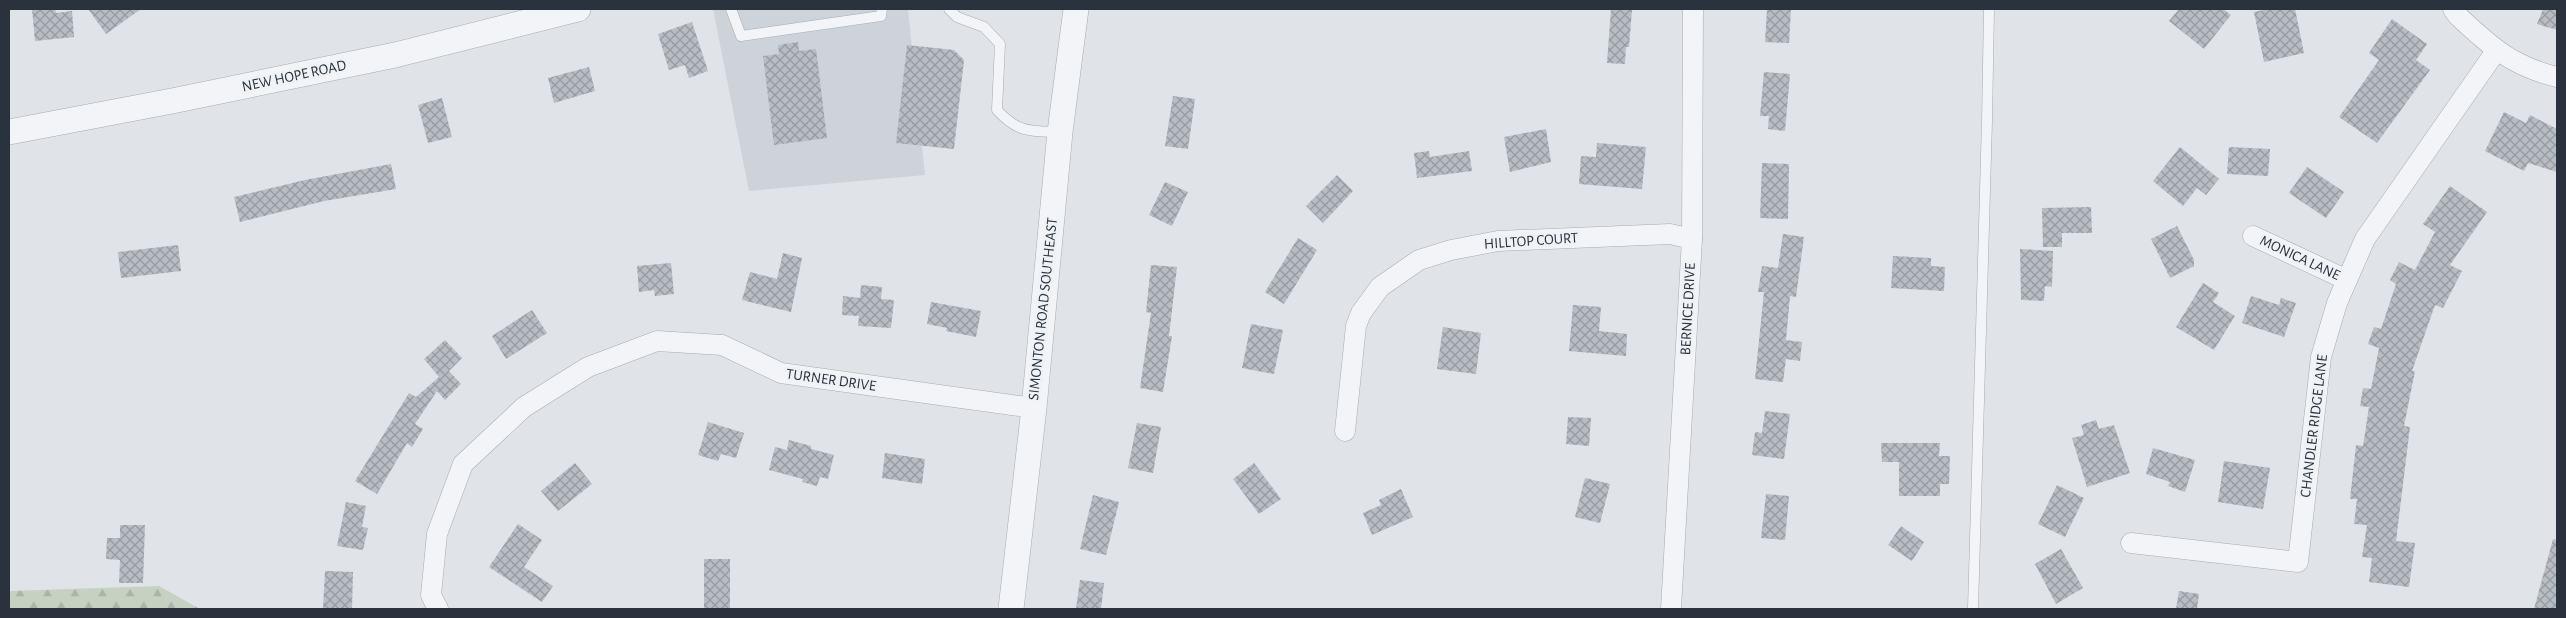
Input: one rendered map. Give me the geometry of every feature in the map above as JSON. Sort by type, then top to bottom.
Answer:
[{"type":"street","name":"NEW HOPE ROAD","points":[[9,132],[395,55],[578,9]]},
{"type":"street","name":"BERNICE DRIVE","points":[[1672,609],[1692,239],[1693,9]]},
{"type":"street","points":[[2453,9],[2458,16],[2496,51],[2537,72],[2557,78]]},
{"type":"street","name":"SIMONTON ROAD SOUTHEAST","points":[[1011,609],[1034,408],[1060,132],[1078,15]]},
{"type":"street","name":"CHANDLER RIDGE LANE","points":[[2131,542],[2298,562],[2321,357],[2337,303],[2364,239],[2496,51]]},
{"type":"street","name":"HILLTOP COURT","points":[[1345,431],[1356,326],[1361,313],[1380,287],[1419,260],[1450,250],[1498,241],[1670,234],[1692,239]]},
{"type":"street","name":"MONICA LANE","points":[[2253,236],[2347,280]]},
{"type":"street","name":"TURNER DRIVE","points":[[438,609],[431,595],[437,534],[463,464],[524,407],[588,367],[656,341],[722,345],[782,374],[1034,408]]},
{"type":"lane","points":[[731,9],[741,36],[881,16],[882,9]]},
{"type":"lane","points":[[949,9],[957,16],[984,27],[1000,44],[997,110],[1010,125],[1031,131],[1060,132]]},
{"type":"lane","points":[[1973,609],[1989,9]]},
{"type":"shaded area","points":[[713,9],[908,9],[925,175],[749,191]]},
{"type":"green space","points":[[159,586],[200,609],[9,609],[9,591]]},
{"type":"building","points":[[32,9],[55,9],[56,13],[72,11],[74,37],[35,41]]},
{"type":"building","points":[[88,9],[141,9],[106,34]]},
{"type":"building","points":[[1611,9],[1632,10],[1629,47],[1626,47],[1625,64],[1607,63]]},
{"type":"building","points":[[1767,9],[1791,9],[1789,43],[1765,42]]},
{"type":"building","points":[[2179,9],[2223,9],[2231,15],[2204,49],[2169,21]]},
{"type":"building","points":[[2268,9],[2295,9],[2304,53],[2264,62],[2254,12]]},
{"type":"building","points":[[2543,9],[2557,9],[2557,30],[2537,24]]},
{"type":"building","points":[[2392,19],[2427,44],[2416,60],[2430,70],[2377,143],[2339,117],[2379,60],[2369,53]]},
{"type":"building","points":[[692,22],[708,71],[689,78],[685,65],[669,70],[658,34]]},
{"type":"building","points":[[798,42],[799,51],[816,49],[827,138],[774,145],[763,56],[779,54],[778,45]]},
{"type":"building","points":[[907,45],[954,50],[964,60],[954,149],[896,143]]},
{"type":"building","points":[[589,67],[595,91],[554,103],[548,78]]},
{"type":"building","points":[[1764,72],[1790,74],[1785,131],[1768,129],[1769,116],[1760,116]]},
{"type":"building","points":[[1173,96],[1195,99],[1188,149],[1165,146]]},
{"type":"building","points":[[442,98],[452,137],[428,143],[418,105]]},
{"type":"building","points":[[2504,112],[2526,123],[2530,115],[2557,129],[2557,172],[2528,163],[2524,171],[2485,151]]},
{"type":"building","points":[[1546,129],[1551,162],[1510,172],[1504,137]]},
{"type":"building","points":[[1597,143],[1646,147],[1642,189],[1579,184],[1581,156],[1596,157]]},
{"type":"building","points":[[2180,147],[2219,179],[2206,195],[2197,188],[2183,206],[2153,181]]},
{"type":"building","points":[[2229,147],[2270,149],[2268,176],[2227,174]]},
{"type":"building","points":[[1429,151],[1430,157],[1469,151],[1472,171],[1417,178],[1414,153]]},
{"type":"building","points":[[1762,163],[1789,164],[1788,219],[1760,218]]},
{"type":"building","points":[[391,164],[396,189],[324,201],[240,222],[234,197],[305,180]]},
{"type":"building","points":[[2307,167],[2344,192],[2326,218],[2289,193]]},
{"type":"building","points":[[1337,175],[1353,191],[1323,223],[1306,206]]},
{"type":"building","points":[[1165,182],[1188,192],[1172,226],[1149,215]]},
{"type":"building","points":[[2450,186],[2487,212],[2450,265],[2462,271],[2443,308],[2435,305],[2412,371],[2415,371],[2404,426],[2410,427],[2396,541],[2415,543],[2409,587],[2369,582],[2372,558],[2362,557],[2367,525],[2354,524],[2357,499],[2350,499],[2356,445],[2363,446],[2369,407],[2360,406],[2363,388],[2371,389],[2379,348],[2368,344],[2374,327],[2381,329],[2396,284],[2390,280],[2399,262],[2415,270],[2435,232],[2423,224]]},
{"type":"building","points":[[2091,207],[2092,233],[2062,233],[2062,247],[2043,247],[2042,208]]},
{"type":"building","points":[[2177,226],[2194,260],[2194,266],[2170,278],[2151,239]]},
{"type":"building","points":[[1783,234],[1804,237],[1796,297],[1790,296],[1786,340],[1802,342],[1800,361],[1786,359],[1783,382],[1755,379],[1764,292],[1758,292],[1762,266],[1778,268]]},
{"type":"building","points":[[1298,238],[1317,250],[1284,304],[1265,292]]},
{"type":"building","points":[[178,245],[181,271],[121,278],[118,252]]},
{"type":"building","points":[[2020,249],[2053,251],[2052,287],[2045,286],[2044,301],[2021,300]]},
{"type":"building","points":[[783,253],[802,258],[791,312],[742,300],[750,272],[777,279]]},
{"type":"building","points":[[1893,256],[1931,258],[1931,266],[1945,267],[1944,291],[1891,288]]},
{"type":"building","points":[[671,263],[674,294],[655,296],[654,290],[639,292],[637,266]]},
{"type":"building","points":[[1151,265],[1177,267],[1169,336],[1172,336],[1163,392],[1140,388],[1151,313],[1146,312]]},
{"type":"building","points":[[2203,283],[2219,293],[2213,302],[2235,316],[2214,350],[2176,327]]},
{"type":"building","points":[[861,285],[882,287],[881,299],[894,300],[891,328],[858,326],[859,316],[842,315],[843,296],[860,298]]},
{"type":"building","points":[[2251,296],[2279,305],[2281,298],[2296,303],[2284,337],[2242,323]]},
{"type":"building","points":[[931,302],[981,311],[976,337],[946,331],[947,328],[927,324]]},
{"type":"building","points":[[1573,305],[1601,307],[1599,331],[1627,334],[1626,356],[1569,351]]},
{"type":"building","points":[[532,310],[547,333],[506,359],[492,336]]},
{"type":"building","points":[[1251,324],[1283,330],[1274,374],[1242,368]]},
{"type":"building","points":[[1443,327],[1481,333],[1476,374],[1437,369]]},
{"type":"building","points":[[445,340],[462,358],[449,371],[461,384],[445,400],[437,391],[415,424],[423,429],[412,447],[407,443],[377,494],[355,481],[409,393],[416,397],[439,377],[424,359]]},
{"type":"building","points":[[1765,411],[1790,414],[1784,459],[1752,455],[1755,432],[1762,433]]},
{"type":"building","points":[[1568,417],[1591,418],[1589,446],[1566,444]]},
{"type":"building","points":[[2096,420],[2099,429],[2114,425],[2130,473],[2087,487],[2072,438],[2084,435],[2081,425]]},
{"type":"building","points":[[708,422],[744,433],[736,458],[721,454],[718,461],[698,455]]},
{"type":"building","points":[[1137,423],[1161,427],[1153,473],[1128,468]]},
{"type":"building","points":[[789,440],[811,446],[811,449],[834,455],[828,479],[820,477],[817,486],[802,482],[803,479],[769,470],[775,447],[787,450]]},
{"type":"building","points":[[1881,443],[1940,443],[1939,456],[1950,456],[1949,484],[1940,484],[1940,496],[1899,496],[1899,462],[1882,462]]},
{"type":"building","points":[[2153,448],[2195,460],[2185,492],[2168,486],[2170,482],[2146,474]]},
{"type":"building","points":[[885,453],[925,459],[922,484],[882,478]]},
{"type":"building","points":[[2224,461],[2270,468],[2263,509],[2218,502]]},
{"type":"building","points":[[575,463],[592,484],[558,511],[541,491]]},
{"type":"building","points":[[1254,463],[1281,499],[1259,514],[1233,479]]},
{"type":"building","points":[[1585,478],[1610,484],[1600,523],[1575,517]]},
{"type":"building","points":[[2057,485],[2084,498],[2065,537],[2038,524]]},
{"type":"building","points":[[1401,489],[1413,517],[1372,535],[1363,513],[1381,505],[1379,500]]},
{"type":"building","points":[[1766,494],[1789,496],[1785,540],[1761,538]]},
{"type":"building","points":[[1093,495],[1119,502],[1106,555],[1080,549]]},
{"type":"building","points":[[346,502],[366,506],[362,527],[368,528],[363,550],[337,546]]},
{"type":"building","points":[[518,524],[542,540],[524,567],[553,586],[542,602],[489,567]]},
{"type":"building","points":[[120,525],[145,525],[143,583],[119,583],[120,560],[106,559],[107,538],[120,538]]},
{"type":"building","points":[[1901,526],[1924,542],[1912,561],[1888,545]]},
{"type":"building","points":[[2553,539],[2557,540],[2557,609],[2534,609]]},
{"type":"building","points":[[2061,549],[2083,588],[2056,604],[2035,564]]},
{"type":"building","points":[[704,559],[730,559],[730,609],[704,609]]},
{"type":"building","points":[[325,571],[353,572],[352,609],[323,609]]},
{"type":"building","points":[[1080,580],[1104,583],[1101,609],[1076,609]]},
{"type":"building","points":[[2179,591],[2199,594],[2197,609],[2176,609]]}]
